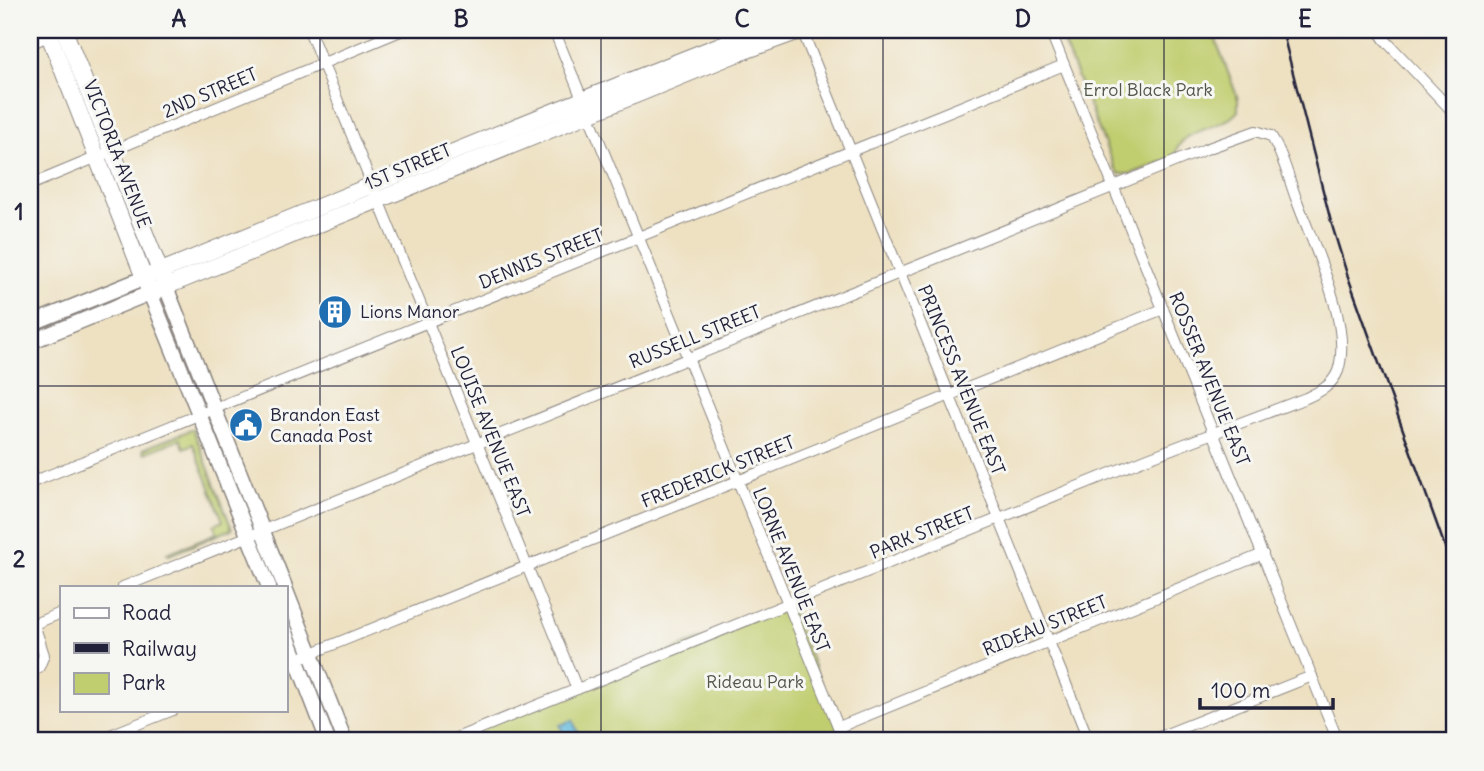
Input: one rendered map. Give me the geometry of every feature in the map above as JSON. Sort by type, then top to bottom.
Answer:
[{"type":"main road","name":"1ST STREET","points":[[30,324],[155,282],[375,194],[759,30]]},
{"type":"main road","name":"1ST STREET","points":[[585,106],[802,30]]},
{"type":"main road","name":"VICTORIA AVENUE","points":[[56,31],[155,282]]},
{"type":"main road","name":"1ST STREET","points":[[30,342],[155,282]]},
{"type":"main road","points":[[155,282],[214,408],[255,533],[269,586]]},
{"type":"main road","points":[[155,282],[199,414],[255,533],[284,586]]},
{"type":"main road","points":[[287,599],[298,659],[345,741]]},
{"type":"main road","points":[[287,634],[328,741]]},
{"type":"street","name":"LOUISE AVENUE EAST","points":[[309,30],[577,689]]},
{"type":"street","name":"2ND STREET","points":[[30,185],[403,30]]},
{"type":"street","name":"LORNE AVENUE EAST","points":[[554,30],[845,741]]},
{"type":"street","name":"PRINCESS AVENUE EAST","points":[[802,30],[1089,741]]},
{"type":"street","name":"ROSSER AVENUE EAST","points":[[1050,30],[1338,741]]},
{"type":"street","points":[[1378,30],[1454,113]]},
{"type":"street","points":[[30,44],[56,31]]},
{"type":"street","name":"DENNIS STREET","points":[[30,483],[1064,65]]},
{"type":"street","name":"RUSSELL STREET","points":[[125,586],[687,357],[1250,132],[1261,131],[1268,134],[1276,144]]},
{"type":"street","name":"PARK STREET","points":[[449,741],[1213,432],[1306,398],[1328,386],[1337,374],[1340,328],[1335,305],[1276,144]]},
{"type":"street","name":"FREDERICK STREET","points":[[298,659],[1163,309]]},
{"type":"street","name":"RIDEAU STREET","points":[[839,727],[1263,554]]},
{"type":"street","points":[[30,673],[39,667],[44,654],[32,626],[60,613]]},
{"type":"street","points":[[1149,741],[1312,676]]},
{"type":"street","points":[[95,741],[168,712]]},
{"type":"green space","name":"Errol Black Park","points":[[1058,30],[1212,30],[1238,99],[1238,111],[1222,123],[1192,134],[1178,147],[1175,157],[1131,174],[1119,174]]},
{"type":"green space","points":[[193,429],[232,529],[169,555],[167,553],[217,533],[214,525],[223,521],[193,444],[184,448],[180,439],[145,453],[143,449]]},
{"type":"green space","name":"Rideau Park","points":[[789,604],[844,741],[449,741]]},
{"type":"water","points":[[573,720],[581,741],[566,741],[560,725]]},
{"type":"railway","points":[[1282,30],[1347,274],[1454,572]]},
{"type":"railway","points":[[1446,565],[1454,588]]},
{"type":"place","name":"Lions Manor","points":[[335,312]]},
{"type":"place","name":"Brandon East Canada Post","points":[[246,425]]}]
